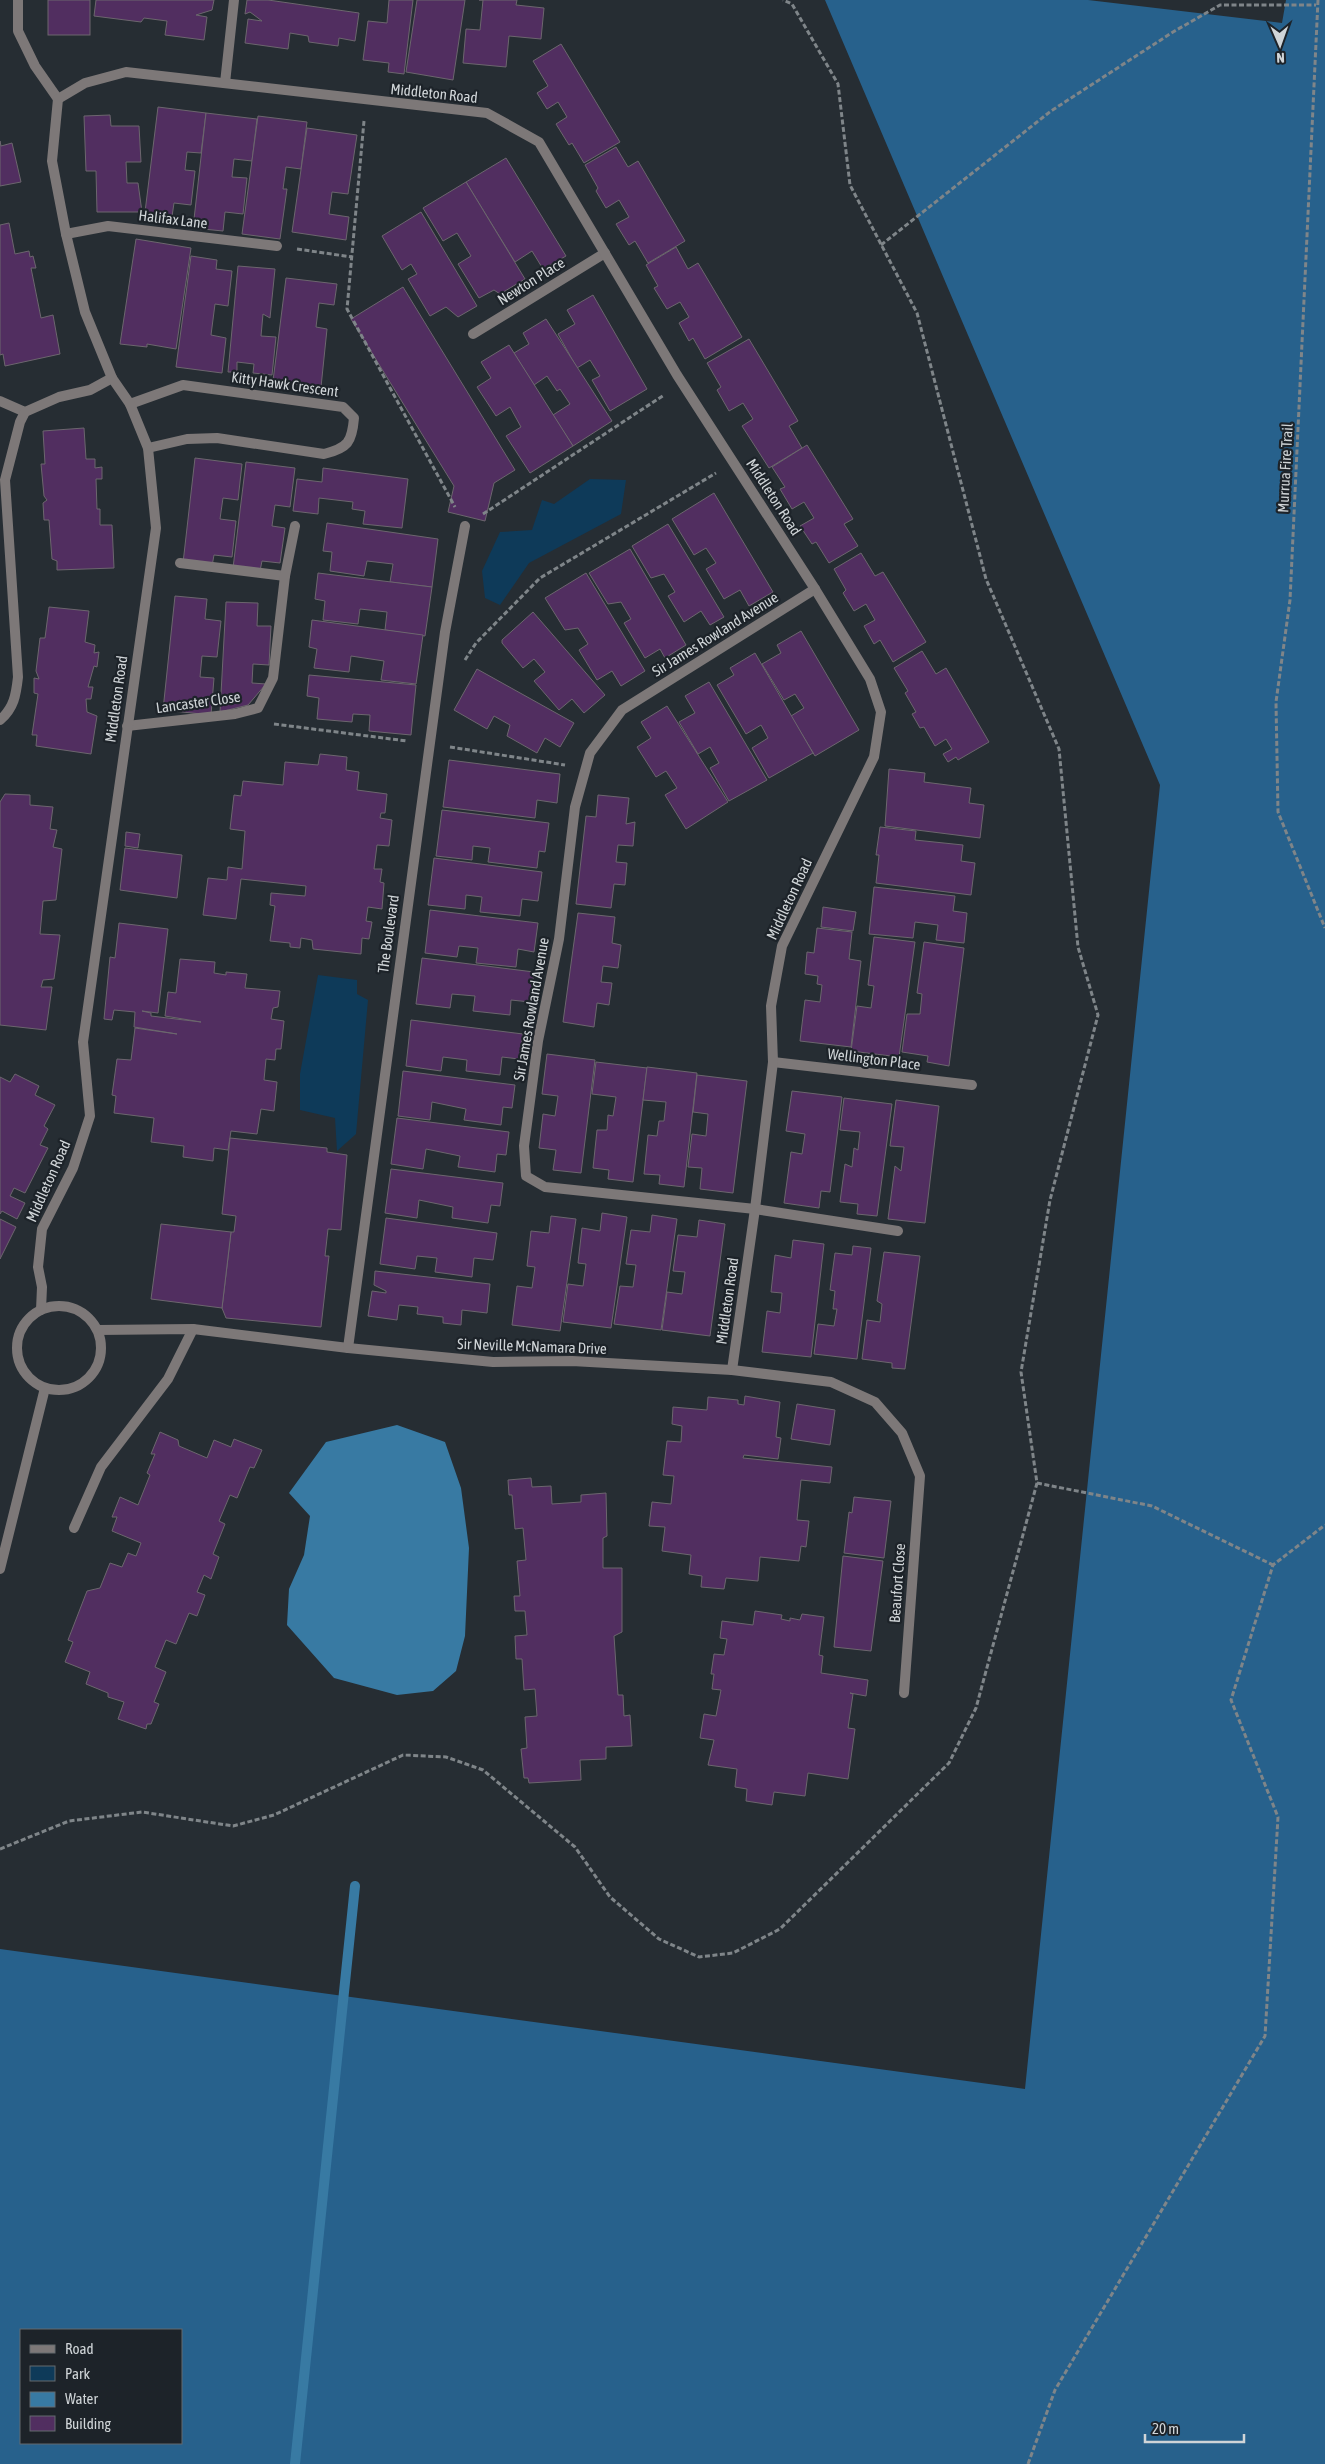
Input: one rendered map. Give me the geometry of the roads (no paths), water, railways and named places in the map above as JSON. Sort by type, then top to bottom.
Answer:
[{"type":"street","points":[[18,0],[18,31],[35,66],[58,99]]},
{"type":"street","points":[[225,83],[234,0]]},
{"type":"street","name":"Middleton Road","points":[[41,1310],[42,1287],[38,1268],[42,1229],[73,1168],[90,1116],[84,1042],[156,528],[148,448],[130,404],[112,378],[85,312],[66,234],[52,161],[58,99],[85,83],[126,72],[366,101],[487,113],[539,142],[682,383],[815,589],[870,679],[881,712],[874,757],[782,946],[771,1006],[773,1062],[755,1209],[732,1370]]},
{"type":"street","name":"Halifax Lane","points":[[66,234],[108,226],[277,246]]},
{"type":"street","name":"Newton Place","points":[[473,334],[605,253]]},
{"type":"street","points":[[0,720],[8,714],[16,698],[18,677],[5,480],[20,422],[25,412],[59,397],[90,390],[112,378]]},
{"type":"street","name":"Kitty Hawk Crescent","points":[[130,404],[183,385],[343,407],[354,418],[352,437],[341,450],[324,454],[217,438],[187,438],[148,448]]},
{"type":"street","points":[[0,401],[25,412]]},
{"type":"street","name":"Lancaster Close","points":[[127,726],[235,714],[258,708],[273,678],[285,576],[295,526]]},
{"type":"street","name":"The Boulevard","points":[[348,1348],[437,689],[455,571],[465,526]]},
{"type":"street","points":[[180,563],[285,576]]},
{"type":"street","name":"Sir James Rowland Avenue","points":[[815,589],[622,710],[590,753],[575,807],[558,939],[538,1041],[524,1146],[526,1176],[545,1187],[755,1209],[898,1231]]},
{"type":"street","name":"Wellington Place","points":[[773,1062],[972,1085]]},
{"type":"street","points":[[57,1306],[73,1308],[88,1316],[98,1330],[102,1346],[100,1362],[91,1377],[78,1387],[62,1391],[45,1388],[31,1380],[21,1367],[16,1351],[19,1334],[27,1320],[41,1310],[57,1306]]},
{"type":"street","points":[[74,1528],[101,1467],[168,1379],[193,1329]]},
{"type":"street","name":"Sir Neville McNamara Drive","points":[[98,1330],[193,1329],[348,1348],[493,1362],[572,1361],[732,1370],[831,1382],[875,1402],[902,1433],[920,1476]]},
{"type":"street","points":[[0,1569],[45,1388]]},
{"type":"street","name":"Beaufort Close","points":[[904,1692],[920,1476]]},
{"type":"water","points":[[397,1425],[445,1442],[461,1488],[469,1548],[465,1636],[456,1671],[433,1691],[397,1695],[334,1678],[287,1625],[289,1589],[304,1555],[310,1516],[289,1493],[326,1442]]},
{"type":"waterway","points":[[295,2464],[355,1886]]}]
